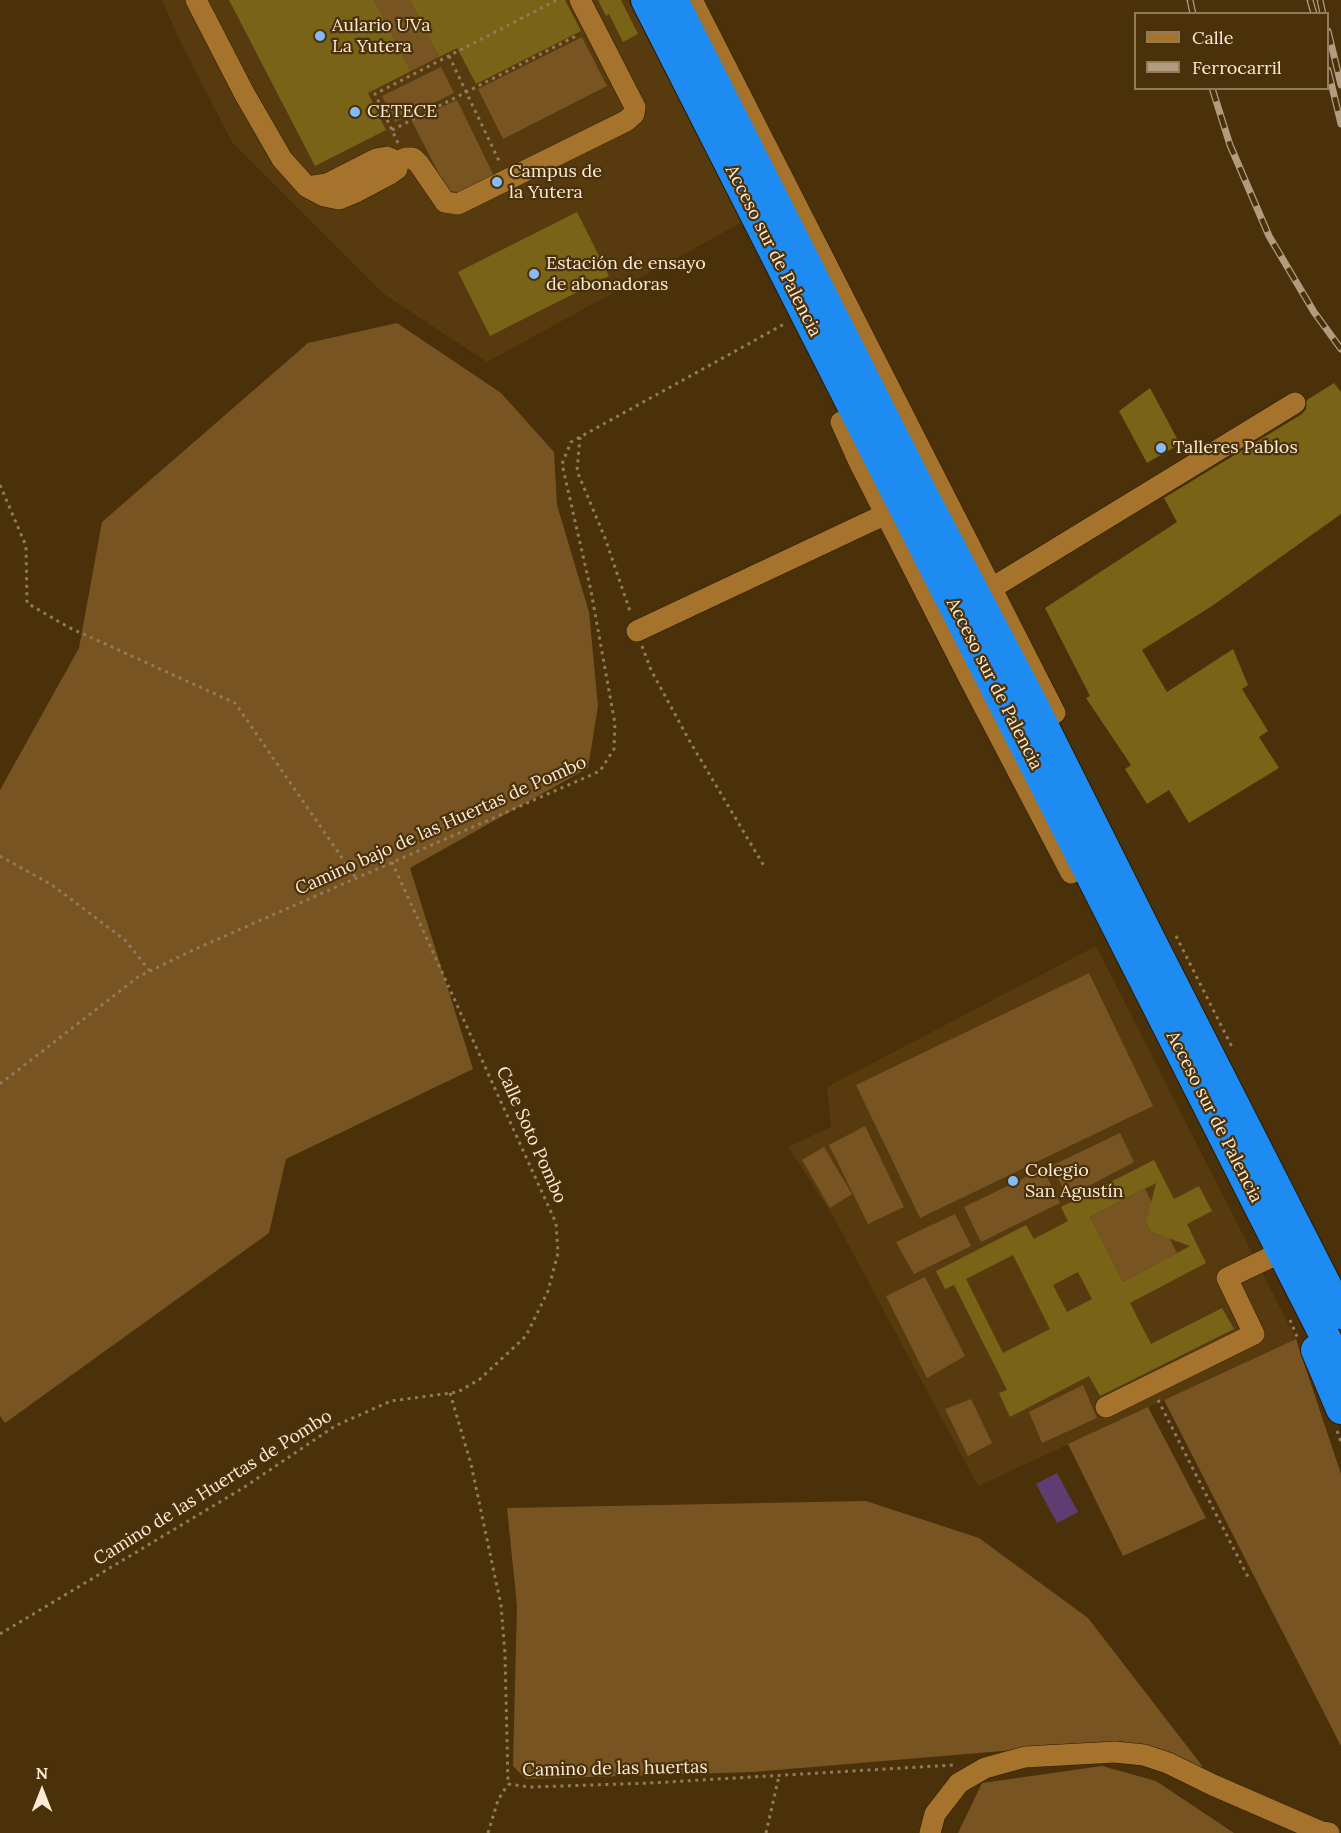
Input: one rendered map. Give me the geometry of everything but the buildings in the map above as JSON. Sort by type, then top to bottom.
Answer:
[{"type":"highway","name":"Acceso sur de Palencia","points":[[646,0],[1341,1368]]},
{"type":"highway","name":"Acceso sur de Palencia","points":[[673,0],[1341,1314]]},
{"type":"highway","points":[[777,260],[801,337],[841,422]]},
{"type":"highway","points":[[1055,712],[1119,854],[1150,939],[1198,1007],[1341,1280]]},
{"type":"highway","points":[[1071,873],[1121,963],[1167,1024],[1195,1108],[1310,1337],[1341,1409]]},
{"type":"lane","points":[[196,0],[244,93],[282,159],[307,188],[324,196],[339,198],[356,192],[390,174],[397,169],[402,160],[413,158],[446,202],[458,204],[634,114],[635,107],[580,0]]},
{"type":"lane","points":[[692,0],[1055,712]]},
{"type":"lane","points":[[992,588],[1295,403]]},
{"type":"lane","points":[[841,422],[885,514],[1071,873]]},
{"type":"lane","points":[[637,631],[885,514]]},
{"type":"lane","points":[[1106,1407],[1254,1335],[1227,1278],[1271,1257]]},
{"type":"lane","points":[[930,1833],[935,1814],[959,1783],[985,1768],[1025,1757],[1115,1752],[1144,1755],[1168,1762],[1213,1785],[1329,1833]]},
{"type":"path","points":[[402,160],[392,130],[375,94],[557,0]]},
{"type":"path","points":[[392,130],[594,27]]},
{"type":"path","points":[[449,56],[508,179]]},
{"type":"path","name":"Camino bajo de las Huertas de Pombo","points":[[0,1084],[138,977],[600,771],[614,749],[615,724],[591,591],[562,464],[571,442],[795,317]]},
{"type":"path","points":[[580,437],[578,471],[605,538],[651,670],[689,740],[764,866]]},
{"type":"path","points":[[0,485],[26,546],[27,603],[68,627],[235,703],[356,878]]},
{"type":"path","points":[[0,856],[52,885],[125,940],[150,971]]},
{"type":"path","name":"Calle Soto Pombo","points":[[392,862],[556,1223],[558,1253],[548,1291],[526,1335],[480,1379],[458,1392],[450,1393]]},
{"type":"path","points":[[1148,1386],[1164,1409],[1248,1577]]},
{"type":"path","name":"Camino de las Huertas de Pombo","points":[[0,1634],[243,1488],[335,1426],[391,1401],[450,1393]]},
{"type":"path","name":"Camino de las huertas","points":[[450,1393],[471,1464],[501,1605],[505,1654],[508,1784],[530,1787],[596,1785],[954,1765]]},
{"type":"path","points":[[766,1833],[780,1776]]},
{"type":"path","points":[[488,1833],[498,1800],[508,1784]]},
{"type":"shaded area","name":"Campus de la Yutera","points":[[162,0],[628,0],[742,222],[487,362],[384,294],[232,142],[179,39]]},
{"type":"shaded area","points":[[374,0],[410,0],[439,57],[411,71]]},
{"type":"shaded area","points":[[582,37],[607,86],[503,139],[478,89]]},
{"type":"shaded area","points":[[441,67],[454,93],[395,122],[382,96]]},
{"type":"shaded area","points":[[457,100],[494,176],[466,191],[458,192],[451,191],[444,184],[412,121]]},
{"type":"shaded area","points":[[397,323],[501,393],[554,452],[557,505],[589,612],[598,706],[588,768],[410,868],[473,1069],[286,1159],[269,1233],[5,1423],[0,1416],[0,790],[79,648],[102,522],[308,343]]},
{"type":"shaded area","name":"Colegio San Agustín","points":[[1096,946],[1296,1339],[978,1486],[833,1216],[788,1147],[831,1127],[827,1087]]},
{"type":"shaded area","points":[[1089,973],[1153,1106],[920,1218],[856,1085]]},
{"type":"shaded area","points":[[865,1126],[904,1207],[868,1224],[829,1145]]},
{"type":"shaded area","points":[[1120,1133],[1134,1162],[1068,1197],[1051,1166]]},
{"type":"shaded area","points":[[824,1147],[852,1194],[830,1208],[802,1160]]},
{"type":"shaded area","points":[[1043,1169],[1060,1203],[981,1242],[964,1207]]},
{"type":"shaded area","points":[[1145,1189],[1155,1209],[1146,1223],[1151,1232],[1162,1236],[1167,1234],[1177,1253],[1123,1282],[1090,1217]]},
{"type":"shaded area","points":[[955,1214],[971,1246],[914,1274],[896,1242]]},
{"type":"shaded area","points":[[925,1277],[965,1356],[927,1378],[886,1296]]},
{"type":"shaded area","points":[[1296,1339],[1341,1474],[1341,1746],[1164,1400]]},
{"type":"shaded area","points":[[1083,1385],[1097,1418],[1042,1443],[1029,1412]]},
{"type":"shaded area","points":[[971,1399],[992,1443],[968,1456],[945,1409]]},
{"type":"shaded area","points":[[1148,1407],[1206,1518],[1123,1556],[1068,1444]]},
{"type":"shaded area","points":[[1057,1473],[1078,1512],[1057,1523],[1036,1484]]},
{"type":"shaded area","points":[[866,1501],[979,1538],[1088,1618],[1203,1767],[1121,1741],[753,1772],[526,1779],[513,1766],[517,1606],[507,1508]]},
{"type":"shaded area","points":[[1102,1766],[1156,1781],[1234,1833],[958,1833],[982,1783]]},
{"type":"railway","points":[[1190,0],[1193,12]]},
{"type":"railway","points":[[1310,0],[1313,12]]},
{"type":"railway","points":[[1320,0],[1323,12]]},
{"type":"railway","points":[[1329,35],[1341,85]]},
{"type":"railway","points":[[1329,74],[1341,124]]},
{"type":"railway","points":[[1213,90],[1230,145],[1269,236],[1314,312],[1341,349]]},
{"type":"place","name":"Aulario UVa La Yutera","points":[[320,36]]},
{"type":"place","name":"CETECE","points":[[355,112]]},
{"type":"place","name":"Campus de la Yutera","points":[[497,182]]},
{"type":"place","name":"Estación de ensayo de abonadoras","points":[[534,274]]},
{"type":"place","name":"Talleres Pablos","points":[[1161,448]]},
{"type":"place","name":"Colegio San Agustín","points":[[1013,1181]]}]
